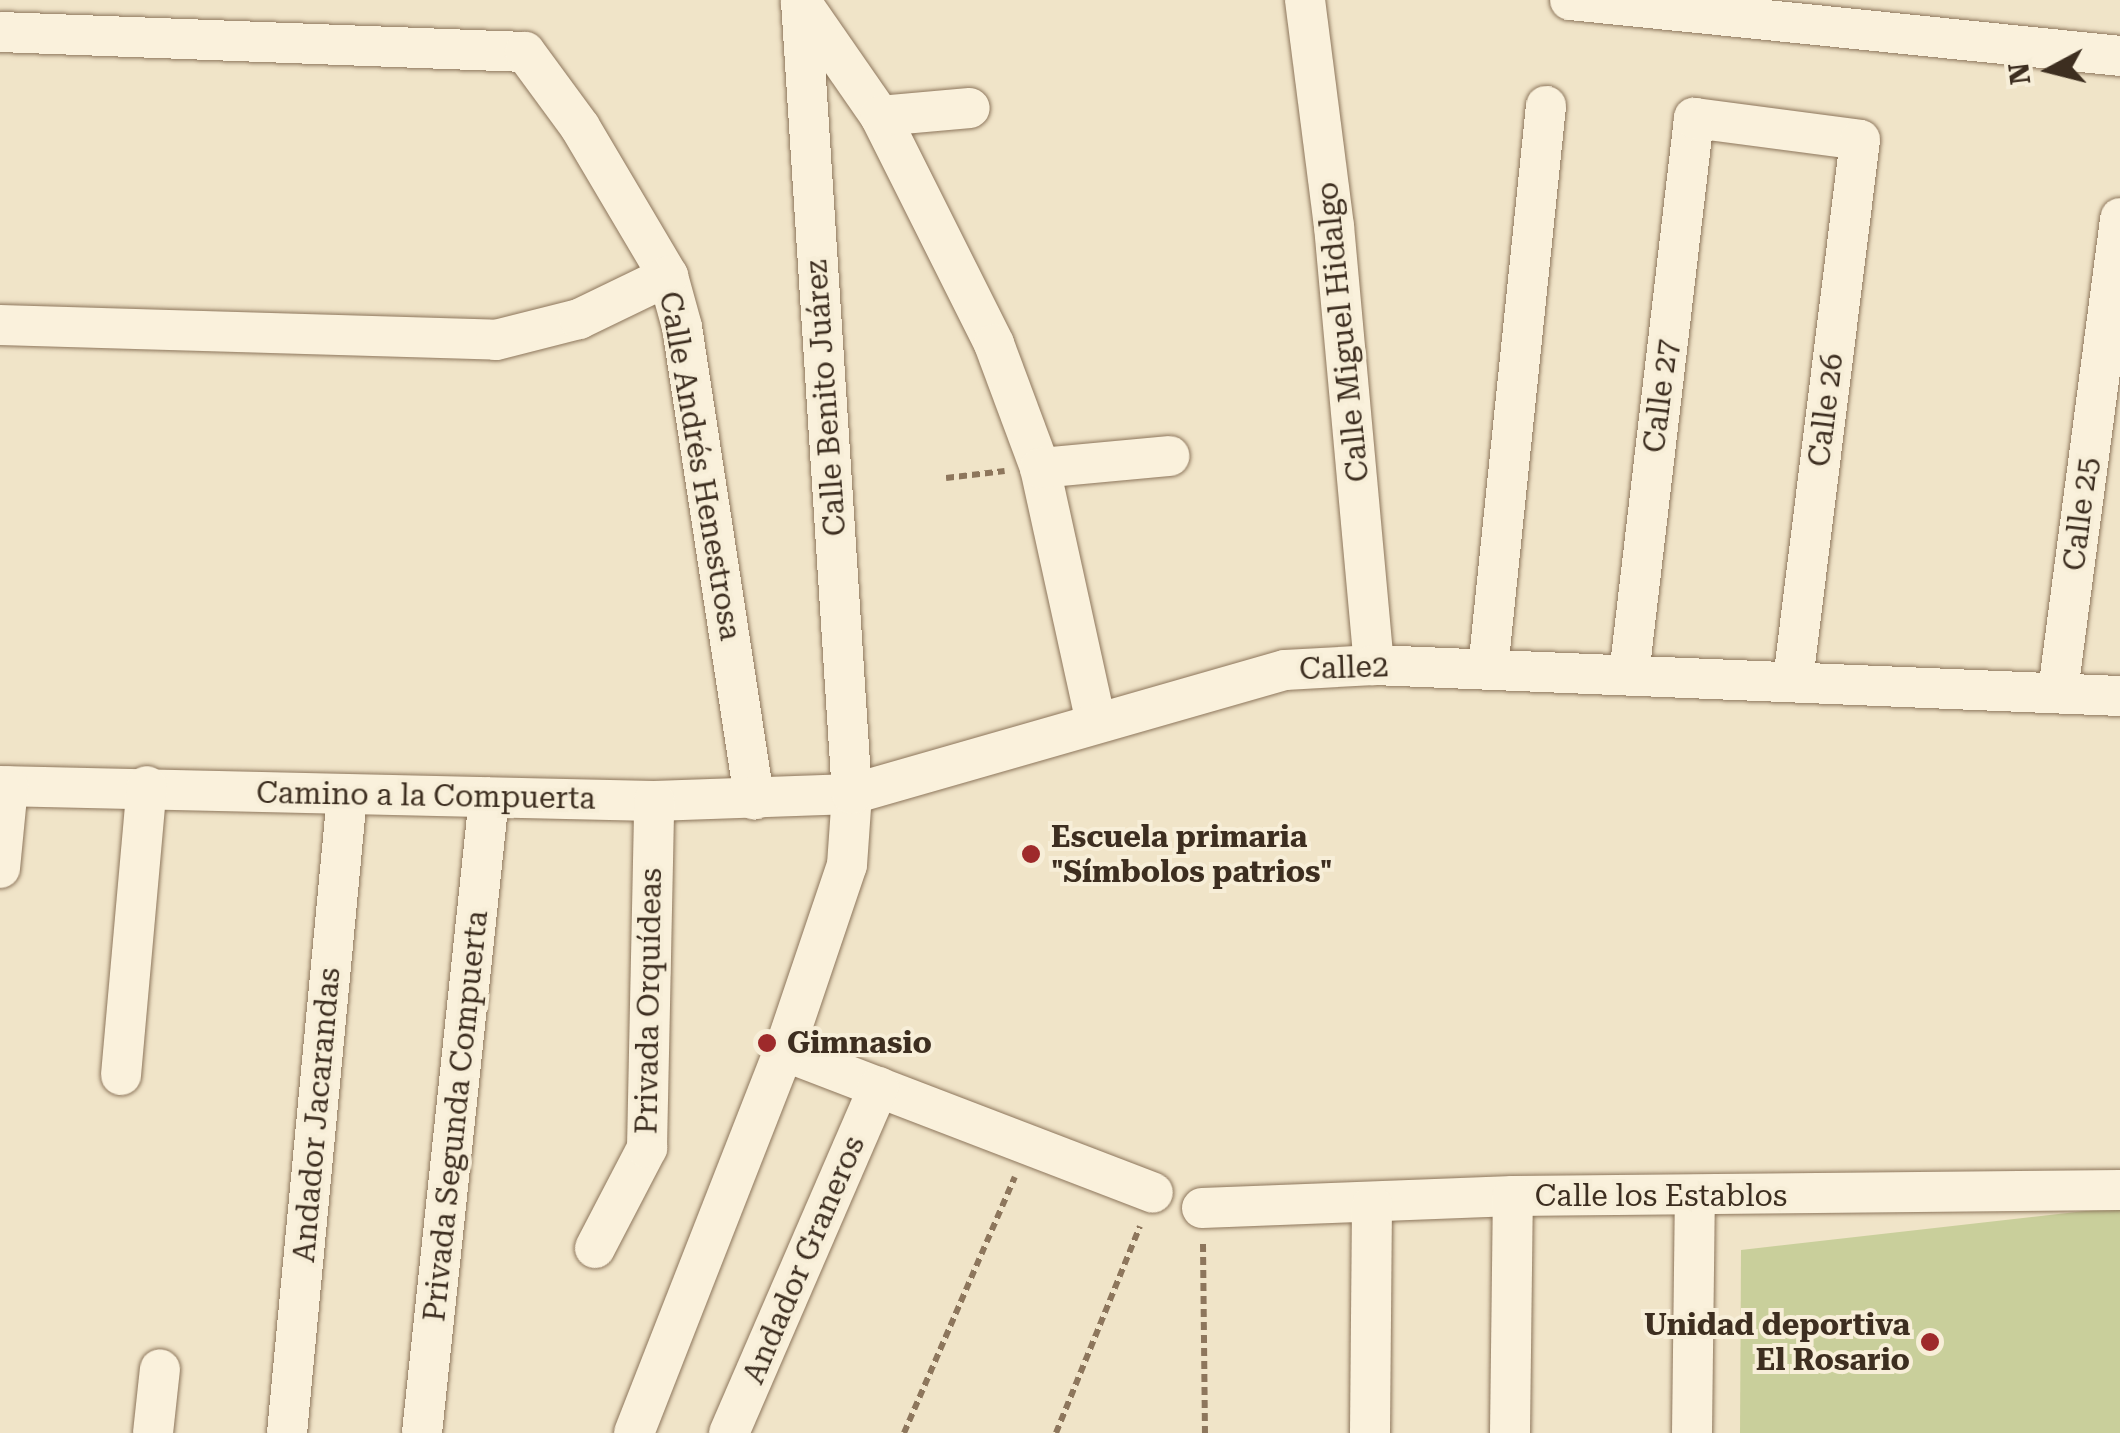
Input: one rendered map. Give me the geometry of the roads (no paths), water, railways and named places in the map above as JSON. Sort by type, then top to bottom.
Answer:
[{"type":"street","name":"Calle Miguel Hidalgo","points":[[1306,0],[1334,226],[1374,665]]},
{"type":"street","points":[[1570,0],[1680,6],[2120,56]]},
{"type":"street","name":"Calle Benito Juárez","points":[[801,1],[880,116],[994,344],[1040,468],[1096,722]]},
{"type":"street","name":"Calle Benito Juárez","points":[[801,1],[852,794]]},
{"type":"street","name":"Calle Andrés Henestrosa","points":[[0,32],[525,52],[580,127],[668,276],[682,327],[754,800]]},
{"type":"street","points":[[1488,669],[1546,106]]},
{"type":"street","points":[[880,116],[970,108]]},
{"type":"street","name":"Calle 27","points":[[1629,674],[1694,118],[1860,140]]},
{"type":"street","name":"Calle 26","points":[[1793,680],[1860,140]]},
{"type":"street","name":"Calle 25","points":[[2058,691],[2120,218]]},
{"type":"street","points":[[0,325],[496,340],[579,319],[668,276]]},
{"type":"street","points":[[1040,468],[1170,456]]},
{"type":"street","name":"Calle2","points":[[852,794],[1285,670],[1374,665],[2120,696]]},
{"type":"street","points":[[0,868],[4,786]]},
{"type":"street","name":"Camino a la Compuerta","points":[[4,786],[146,786],[347,796],[654,801],[852,794]]},
{"type":"street","points":[[121,1075],[146,786]]},
{"type":"street","points":[[634,1433],[784,1051],[847,865],[852,794]]},
{"type":"street","name":"Andador Jacarandas","points":[[287,1433],[347,796]]},
{"type":"street","name":"Privada Segunda Compuerta","points":[[422,1433],[489,798]]},
{"type":"street","name":"Privada Orquídeas","points":[[595,1248],[647,1148],[654,801]]},
{"type":"street","points":[[784,1051],[1153,1193]]},
{"type":"street","name":"Andador Graneros","points":[[730,1433],[879,1087]]},
{"type":"street","name":"Calle los Establos","points":[[1202,1208],[1372,1205],[1513,1196],[1695,1198],[2120,1190]]},
{"type":"street","points":[[1510,1433],[1513,1196]]},
{"type":"street","points":[[1692,1433],[1695,1198]]},
{"type":"street","points":[[1370,1433],[1372,1205]]},
{"type":"street","points":[[153,1433],[160,1369]]},
{"type":"place","name":"Escuela primaria \"Símbolos patrios\"","points":[[1031,854]]},
{"type":"place","name":"Gimnasio","points":[[767,1043]]},
{"type":"place","name":"Unidad deportiva El Rosario","points":[[1930,1342]]}]
